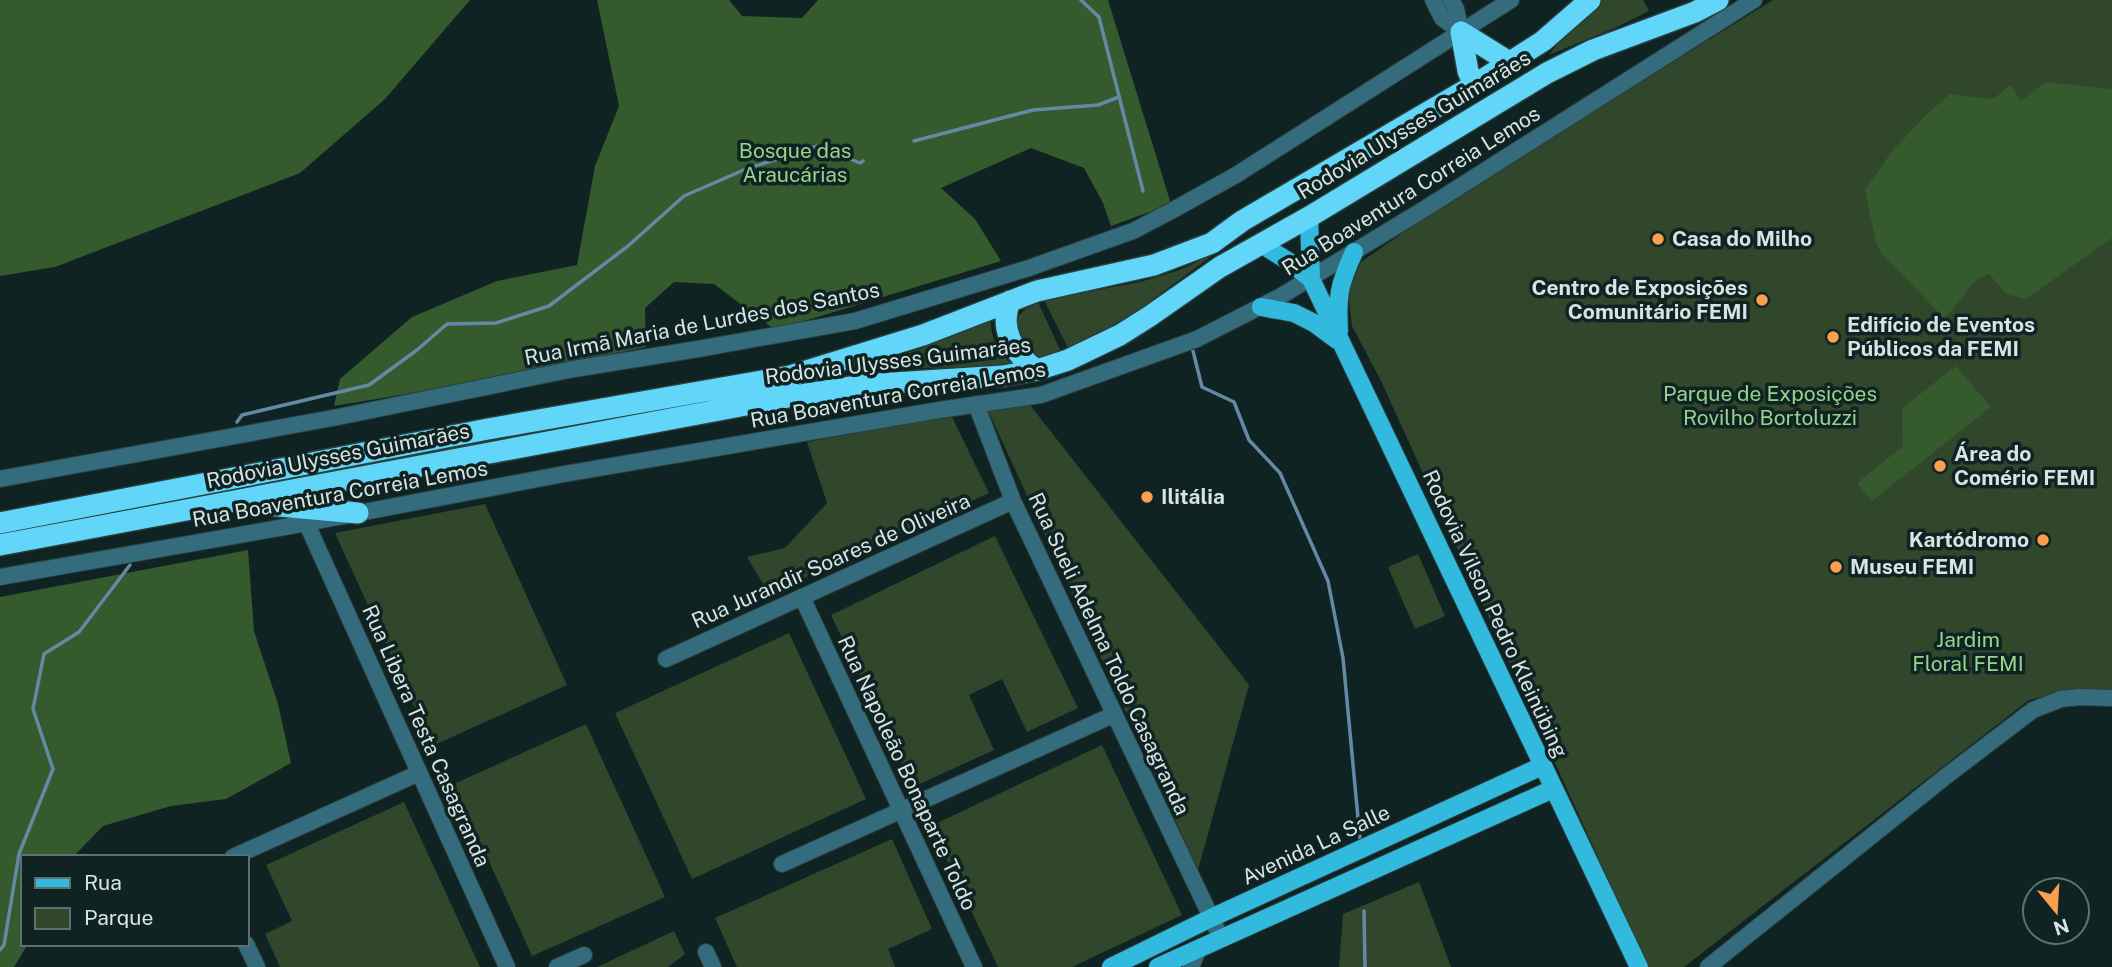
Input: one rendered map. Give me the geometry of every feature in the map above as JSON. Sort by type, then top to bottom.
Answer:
[{"type":"highway","name":"Rodovia Ulysses Guimarães","points":[[0,523],[488,429],[790,376],[923,335],[1037,291],[1154,265],[1212,243],[1242,221],[1474,85],[1543,41],[1590,0]]},
{"type":"highway","name":"Rodovia Ulysses Guimarães","points":[[0,545],[793,396],[862,386],[1003,376],[1037,370],[1068,360],[1120,335],[1220,267],[1309,217],[1546,73],[1593,50],[1695,12],[1718,0]]},
{"type":"highway","points":[[1461,32],[1509,62]]},
{"type":"highway","points":[[1461,32],[1468,71],[1474,85]]},
{"type":"highway","points":[[1010,301],[1006,312],[1009,336],[1020,357],[1037,370]]},
{"type":"highway","points":[[231,501],[358,513]]},
{"type":"main road","name":"Rodovia Vilson Pedro Kleinübing","points":[[1309,217],[1311,279],[1639,967]]},
{"type":"main road","name":"Rodovia Vilson Pedro Kleinübing","points":[[1261,244],[1311,279]]},
{"type":"main road","points":[[1339,342],[1340,283],[1353,253]]},
{"type":"main road","points":[[1261,307],[1294,313],[1314,323],[1339,342]]},
{"type":"main road","name":"Avenida La Salle","points":[[1111,967],[1211,918],[1542,766]]},
{"type":"main road","points":[[1158,967],[1553,789]]},
{"type":"street","points":[[1433,0],[1442,18],[1461,32]]},
{"type":"street","points":[[1451,0],[1461,32]]},
{"type":"street","name":"Rua Irmã Maria de Lurdes dos Santos","points":[[0,479],[338,417],[573,369],[855,321],[1029,268],[1133,230],[1236,174],[1511,0]]},
{"type":"street","name":"Rua Boaventura Correia Lemos","points":[[0,577],[577,472],[1041,395],[1078,383],[1196,339],[1311,279],[1754,0]]},
{"type":"street","name":"Rua Sueli Adelma Toldo Casagranda","points":[[976,404],[1013,501],[1221,938]]},
{"type":"street","name":"Rua Jurandir Soares de Oliveira","points":[[666,659],[1013,501]]},
{"type":"street","name":"Rua Libera Testa Casagranda","points":[[306,522],[507,967]]},
{"type":"street","name":"Rua Napoleão Bonaparte Toldo","points":[[802,597],[974,967]]},
{"type":"street","points":[[1708,967],[2033,710],[2061,699],[2112,698]]},
{"type":"street","points":[[782,864],[1113,715]]},
{"type":"street","points":[[237,855],[419,773]]},
{"type":"street","points":[[247,946],[257,967]]},
{"type":"street","points":[[1191,967],[1199,948]]},
{"type":"street","points":[[557,967],[584,955]]},
{"type":"green space","points":[[0,0],[470,0],[385,99],[300,173],[55,267],[0,276]]},
{"type":"green space","name":"Bosque das Araucárias","points":[[597,0],[729,0],[742,16],[802,18],[818,0],[1108,0],[1171,204],[1111,226],[1103,203],[1084,168],[1031,148],[941,188],[975,219],[1001,261],[775,330],[714,284],[674,282],[645,308],[646,347],[437,389],[334,406],[340,379],[412,317],[497,281],[577,265],[595,166],[619,106]]},
{"type":"green space","points":[[1597,0],[1643,0],[1649,11],[1549,55],[1568,30]]},
{"type":"green space","name":"Parque de Exposições Rovilho Bortoluzzi","points":[[1773,0],[2112,0],[2112,692],[2054,694],[2029,700],[1684,967],[1648,967],[1381,381],[1352,326],[1348,292],[1361,262],[1454,197]]},
{"type":"green space","points":[[2045,82],[2112,89],[2112,238],[2026,299],[2006,294],[1989,274],[1976,280],[1945,319],[1881,253],[1876,243],[1865,190],[1892,151],[1950,94],[1993,99],[2011,85],[2021,101]]},
{"type":"green space","points":[[1217,252],[1129,317],[1069,350],[1044,300],[1140,282],[1180,270]]},
{"type":"green space","points":[[1038,302],[1062,354],[1036,356],[1026,348],[1018,333],[1014,324],[1016,320]]},
{"type":"green space","points":[[991,315],[995,342],[1012,364],[847,370],[920,349]]},
{"type":"green space","points":[[1956,366],[1991,407],[1872,501],[1857,483],[1903,446],[1902,408]]},
{"type":"green space","points":[[1030,405],[1249,685],[1198,870],[987,408]]},
{"type":"green space","points":[[951,415],[989,493],[769,594],[747,557],[785,548],[827,503],[807,442]]},
{"type":"green space","points":[[485,504],[567,685],[432,746],[335,533]]},
{"type":"green space","points":[[995,536],[1078,708],[1027,732],[1002,679],[969,695],[994,750],[913,787],[831,615]]},
{"type":"green space","points":[[248,550],[254,631],[278,704],[291,763],[226,799],[171,806],[103,826],[75,855],[21,855],[21,946],[27,946],[14,967],[0,967],[0,597]]},
{"type":"green space","points":[[1418,554],[1445,616],[1415,629],[1388,567]]},
{"type":"green space","points":[[789,633],[866,799],[692,879],[615,713]]},
{"type":"green space","points":[[586,724],[665,897],[532,956],[454,784]]},
{"type":"green space","points":[[1102,745],[1182,915],[1072,967],[998,967],[931,826]]},
{"type":"green space","points":[[404,802],[480,967],[280,967],[265,934],[292,921],[266,865]]},
{"type":"green space","points":[[892,839],[932,929],[888,949],[895,967],[737,967],[715,918]]},
{"type":"green space","points":[[1419,882],[1451,967],[1339,967],[1343,914]]},
{"type":"green space","points":[[674,931],[685,954],[668,967],[597,967]]},
{"type":"waterway","points":[[1081,0],[1099,17],[1143,191]]},
{"type":"waterway","points":[[914,141],[1033,110],[1098,105],[1119,97]]},
{"type":"waterway","points":[[237,422],[242,415],[369,385],[447,324],[496,323],[549,306],[628,246],[684,196],[746,169],[818,146],[860,163],[863,161]]},
{"type":"waterway","points":[[1193,351],[1202,387],[1234,402],[1249,440],[1280,473],[1328,581],[1343,658],[1360,839]]},
{"type":"waterway","points":[[0,950],[4,945],[19,854],[53,769],[33,709],[44,654],[79,632],[130,565]]},
{"type":"waterway","points":[[1364,911],[1365,967]]},
{"type":"place","name":"Casa do Milho","points":[[1658,239]]},
{"type":"place","name":"Centro de Exposições Comunitário FEMI","points":[[1762,300]]},
{"type":"place","name":"Edifício de Eventos Públicos da FEMI","points":[[1833,337]]},
{"type":"place","name":"Área do Comério FEMI","points":[[1940,466]]},
{"type":"place","name":"Ilitália","points":[[1147,497]]},
{"type":"place","name":"Kartódromo","points":[[2043,540]]},
{"type":"place","name":"Museu FEMI","points":[[1836,567]]},
{"type":"park label","name":"Jardim Floral FEMI","points":[[1968,652]]}]
